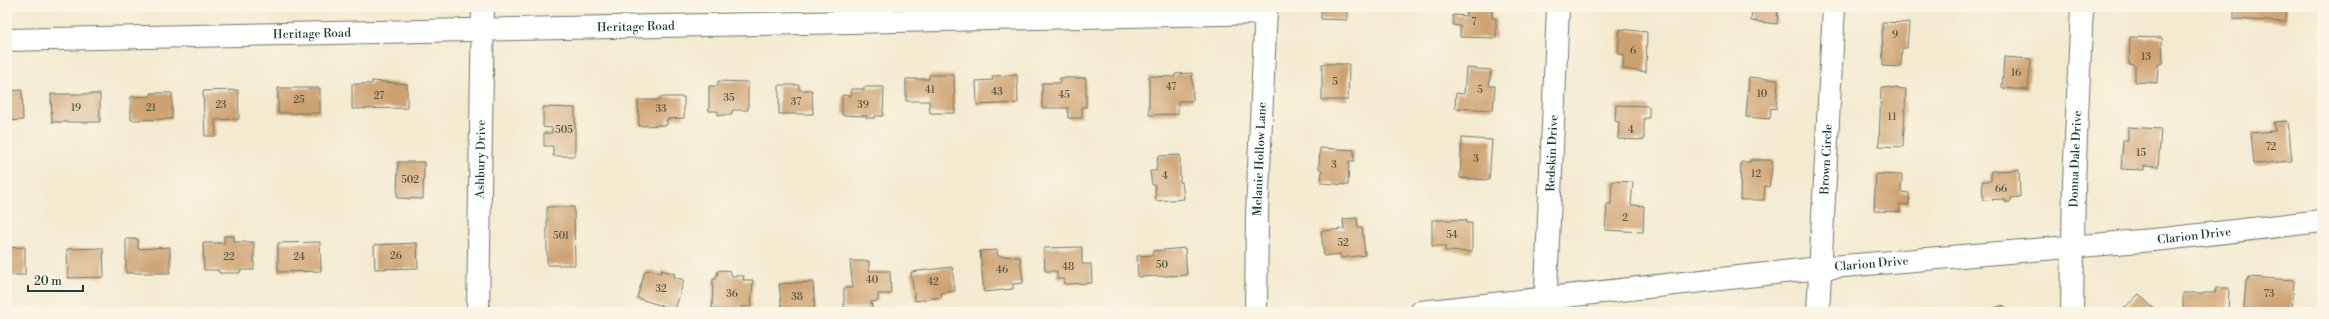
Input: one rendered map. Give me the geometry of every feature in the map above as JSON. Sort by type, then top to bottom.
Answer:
[{"type":"street","name":"Ashbury Drive","points":[[478,312],[483,7]]},
{"type":"street","name":"Redskin Drive","points":[[1545,305],[1558,7]]},
{"type":"street","name":"Brown Circle","points":[[1818,312],[1834,7]]},
{"type":"street","name":"Donna Dale Drive","points":[[2072,312],[2074,182],[2082,7]]},
{"type":"street","name":"Heritage Road","points":[[7,40],[483,30],[1266,10]]},
{"type":"street","name":"Melanie Hollow Lane","points":[[1256,312],[1257,214],[1266,10]]},
{"type":"street","name":"Clarion Drive","points":[[1421,312],[1545,305],[1820,268],[2164,239],[2322,221]]},
{"type":"building","points":[[1321,7],[1347,7],[1347,20],[1321,19]]},
{"type":"building","points":[[1466,7],[1492,7],[1492,18],[1496,18],[1496,38],[1460,37],[1460,26],[1453,25],[1453,15],[1466,16]]},
{"type":"building","points":[[1752,7],[1778,7],[1777,24],[1751,21]]},
{"type":"building","points":[[2234,7],[2287,7],[2286,22],[2234,19]]},
{"type":"building","points":[[1882,22],[1909,23],[1907,48],[1902,48],[1901,67],[1883,66]]},
{"type":"building","points":[[1620,29],[1647,32],[1646,72],[1623,69],[1624,55],[1618,54]]},
{"type":"building","points":[[2130,37],[2162,38],[2163,62],[2158,65],[2157,83],[2135,82],[2135,65],[2129,64]]},
{"type":"building","points":[[2004,57],[2031,59],[2028,90],[2002,88]]},
{"type":"building","points":[[1322,64],[1349,64],[1348,100],[1322,100]]},
{"type":"building","points":[[1466,68],[1491,70],[1489,86],[1495,86],[1493,110],[1455,108],[1456,93],[1464,94]]},
{"type":"building","points":[[1192,73],[1193,101],[1178,101],[1178,114],[1149,115],[1149,76],[1175,77],[1175,74]]},
{"type":"building","points":[[929,75],[954,75],[955,113],[930,113],[929,101],[906,101],[906,79],[929,79]]},
{"type":"building","points":[[1017,75],[1018,103],[977,105],[976,81],[993,80],[992,76]]},
{"type":"building","points":[[1749,77],[1778,80],[1776,109],[1771,108],[1770,119],[1746,117]]},
{"type":"building","points":[[1060,78],[1086,78],[1086,107],[1082,107],[1082,118],[1068,118],[1068,108],[1042,108],[1042,83],[1060,83]]},
{"type":"building","points":[[372,81],[407,84],[407,108],[352,109],[352,84],[372,84]]},
{"type":"building","points":[[718,81],[748,82],[748,110],[732,110],[732,115],[718,115],[718,111],[709,111],[709,86],[718,86]]},
{"type":"building","points":[[779,85],[799,85],[799,90],[812,90],[813,114],[779,114]]},
{"type":"building","points":[[864,87],[884,87],[883,116],[866,118],[867,116],[842,115],[842,95],[851,96],[851,89],[864,89]]},
{"type":"building","points":[[1881,87],[1906,89],[1903,147],[1879,146]]},
{"type":"building","points":[[278,88],[320,88],[320,113],[278,113]]},
{"type":"building","points":[[22,90],[23,120],[7,121],[7,91]]},
{"type":"building","points":[[238,90],[239,119],[215,120],[216,136],[205,136],[203,91]]},
{"type":"building","points":[[151,93],[172,93],[172,119],[131,120],[131,97],[151,96]]},
{"type":"building","points":[[51,94],[100,94],[100,122],[52,122]]},
{"type":"building","points":[[660,97],[684,97],[684,118],[667,119],[667,125],[639,126],[638,100],[660,100]]},
{"type":"building","points":[[1616,105],[1649,106],[1649,118],[1644,118],[1644,140],[1618,139],[1619,122],[1615,121]]},
{"type":"building","points":[[543,107],[575,108],[575,156],[553,156],[553,146],[544,146],[544,133],[552,133],[552,128],[543,127]]},
{"type":"building","points":[[2288,121],[2292,161],[2254,164],[2251,133],[2275,131],[2274,122]]},
{"type":"building","points":[[2128,127],[2161,129],[2158,167],[2144,166],[2144,170],[2121,169],[2123,140],[2128,140]]},
{"type":"building","points":[[1462,138],[1492,140],[1489,180],[1460,178]]},
{"type":"building","points":[[1320,148],[1354,150],[1354,161],[1349,161],[1348,185],[1321,183],[1322,170],[1319,169]]},
{"type":"building","points":[[1180,155],[1180,182],[1182,182],[1184,199],[1156,201],[1155,185],[1152,185],[1150,171],[1156,171],[1158,156]]},
{"type":"building","points":[[1750,160],[1773,160],[1769,187],[1765,186],[1764,200],[1740,200],[1741,162],[1750,162]]},
{"type":"building","points":[[398,162],[424,162],[423,199],[397,198]]},
{"type":"building","points":[[2019,170],[2020,197],[2011,198],[2011,202],[2005,202],[2005,199],[1983,200],[1982,181],[1991,181],[1991,171]]},
{"type":"building","points":[[1876,174],[1902,175],[1901,192],[1909,193],[1909,205],[1900,204],[1900,212],[1874,211]]},
{"type":"building","points":[[1612,181],[1633,182],[1631,205],[1644,206],[1643,232],[1605,230],[1607,204],[1611,204]]},
{"type":"building","points":[[547,207],[574,207],[575,265],[547,265]]},
{"type":"building","points":[[1357,218],[1358,227],[1362,227],[1365,255],[1341,258],[1340,254],[1324,256],[1321,231],[1344,229],[1343,219]]},
{"type":"building","points":[[1432,220],[1467,220],[1466,223],[1472,223],[1472,252],[1445,251],[1445,246],[1432,246]]},
{"type":"building","points":[[224,236],[234,236],[234,242],[254,242],[254,270],[240,270],[240,273],[219,273],[218,270],[204,270],[203,243],[224,243]]},
{"type":"building","points":[[126,239],[138,239],[138,249],[170,247],[170,273],[126,273]]},
{"type":"building","points":[[320,242],[321,271],[278,272],[278,243]]},
{"type":"building","points":[[417,243],[418,268],[375,269],[374,245]]},
{"type":"building","points":[[25,247],[25,275],[7,275],[7,248]]},
{"type":"building","points":[[1082,247],[1082,264],[1091,264],[1092,283],[1064,284],[1064,279],[1057,279],[1057,271],[1045,271],[1044,248]]},
{"type":"building","points":[[103,248],[104,277],[68,278],[67,249]]},
{"type":"building","points":[[1185,248],[1187,275],[1138,277],[1137,256],[1153,255],[1153,251]]},
{"type":"building","points":[[997,250],[998,256],[1020,257],[1023,283],[1013,284],[1013,289],[984,292],[980,251]]},
{"type":"building","points":[[850,261],[869,261],[869,271],[890,271],[891,294],[878,294],[878,301],[871,302],[872,308],[844,308],[844,288],[853,288]]},
{"type":"building","points":[[952,267],[955,291],[941,293],[942,297],[915,301],[911,272]]},
{"type":"building","points":[[651,270],[661,273],[662,270],[675,274],[674,277],[684,280],[675,310],[637,298],[645,271]]},
{"type":"building","points":[[718,271],[730,271],[732,276],[744,276],[743,280],[753,280],[751,307],[741,307],[741,311],[712,309],[713,279],[716,279]]},
{"type":"building","points":[[2248,277],[2294,280],[2292,312],[2244,308],[2246,280],[2248,280]]},
{"type":"building","points":[[813,282],[815,312],[782,311],[779,284]]},
{"type":"building","points":[[2216,288],[2229,288],[2228,312],[2183,312],[2183,293],[2215,293]]},
{"type":"building","points":[[2139,294],[2157,312],[2120,312]]},
{"type":"building","points":[[2003,305],[2005,312],[1984,312]]}]
